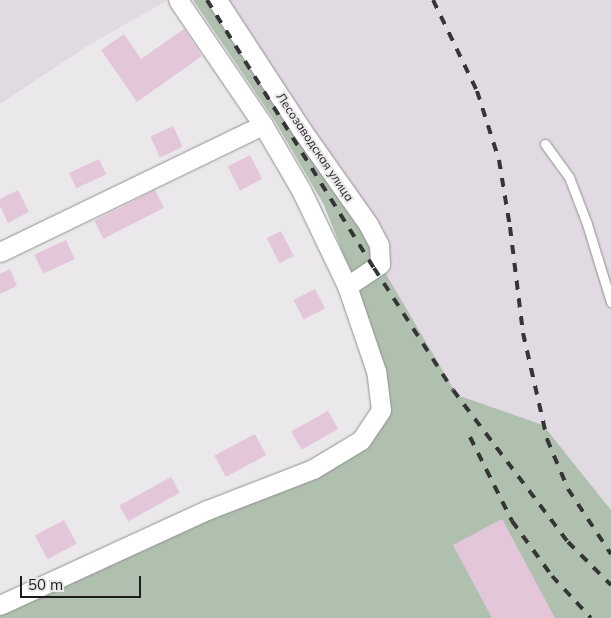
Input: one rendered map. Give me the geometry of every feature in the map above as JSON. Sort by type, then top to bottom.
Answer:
[{"type":"street","points":[[0,605],[207,510],[313,469],[361,440],[381,410],[376,372],[347,286],[301,190],[263,125],[178,0]]},
{"type":"street","name":"Лесозаводская улица","points":[[217,0],[301,129],[368,224],[379,245],[380,264],[347,286]]},
{"type":"street","points":[[0,252],[263,125]]},
{"type":"lane","points":[[545,144],[569,177],[588,224],[611,302]]},
{"type":"shaded area","points":[[0,0],[168,0],[89,45],[0,104]]},
{"type":"shaded area","points":[[217,0],[611,0],[611,510],[543,425],[457,395]]},
{"type":"green space","points":[[193,0],[217,0],[366,222],[380,264],[457,395],[543,425],[611,510],[611,618],[0,618],[0,605],[207,510],[322,473],[370,444],[390,414],[385,376],[362,302],[324,205],[276,123]]},
{"type":"building","points":[[184,29],[202,56],[137,102],[101,50],[124,34],[141,59]]},
{"type":"building","points":[[173,126],[183,147],[160,157],[150,137]]},
{"type":"building","points":[[250,155],[262,179],[240,190],[228,166]]},
{"type":"building","points":[[99,159],[106,174],[76,188],[69,173]]},
{"type":"building","points":[[18,190],[29,212],[8,223],[0,206],[0,199]]},
{"type":"building","points":[[155,190],[164,208],[103,239],[94,221]]},
{"type":"building","points":[[281,231],[294,256],[279,263],[267,238]]},
{"type":"building","points":[[66,240],[75,259],[43,274],[34,255]]},
{"type":"building","points":[[10,269],[17,286],[0,294],[0,274]]},
{"type":"building","points":[[315,289],[325,309],[304,319],[294,300]]},
{"type":"building","points":[[328,411],[338,429],[301,450],[291,431]]},
{"type":"building","points":[[255,434],[266,455],[226,477],[214,456]]},
{"type":"building","points":[[171,477],[180,493],[128,521],[119,506]]},
{"type":"building","points":[[502,519],[555,618],[492,618],[453,545]]},
{"type":"building","points":[[64,520],[77,544],[48,559],[35,535]]},
{"type":"railway","points":[[207,0],[374,268],[453,390],[568,542],[611,585]]},
{"type":"railway","points":[[433,0],[477,91],[499,160],[510,227],[523,333],[547,439],[568,489],[611,554]]},
{"type":"railway","points":[[470,437],[512,521],[552,576],[591,618]]}]
